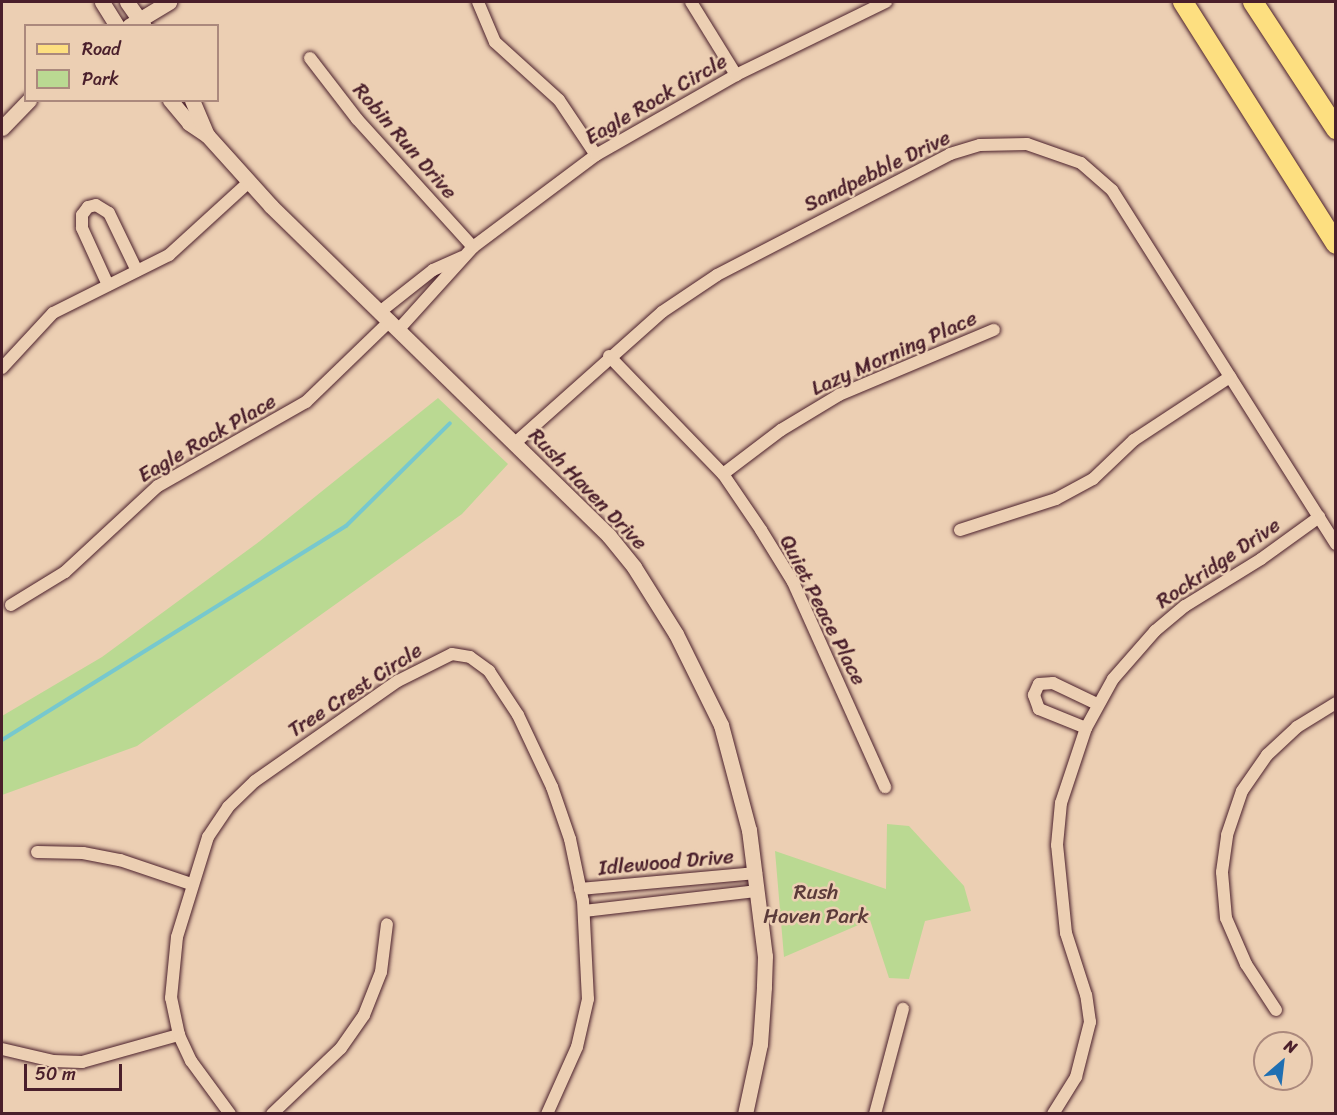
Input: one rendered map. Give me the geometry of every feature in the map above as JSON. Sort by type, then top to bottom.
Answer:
[{"type":"main road","points":[[1183,2],[1335,244]]},
{"type":"main road","points":[[1253,2],[1335,129]]},
{"type":"street","points":[[102,2],[116,24]]},
{"type":"street","points":[[127,2],[137,23],[169,2]]},
{"type":"street","points":[[478,2],[495,42],[559,100],[596,155]]},
{"type":"street","points":[[691,2],[736,75]]},
{"type":"street","name":"Eagle Rock Circle","points":[[390,321],[443,284],[462,257],[474,247],[596,155],[736,75],[886,2]]},
{"type":"street","name":"Robin Run Drive","points":[[310,58],[357,118],[474,247]]},
{"type":"street","points":[[2,128],[27,102]]},
{"type":"street","name":"Rush Haven Drive","points":[[172,102],[189,123],[207,135],[249,182],[609,536],[634,567],[676,634],[720,724],[750,830],[758,891],[765,987],[760,1044],[745,1113]]},
{"type":"street","name":"Rush Haven Drive","points":[[193,102],[207,135]]},
{"type":"street","name":"Sandpebble Drive","points":[[515,443],[662,312],[776,243],[950,154],[1006,143],[1046,148],[1064,155],[1105,182],[1335,543]]},
{"type":"street","points":[[2,368],[53,313],[177,250],[249,182]]},
{"type":"street","points":[[108,285],[82,228],[82,214],[87,207],[96,205],[109,213],[137,271]]},
{"type":"street","name":"Eagle Rock Circle","points":[[390,321],[433,270],[462,257]]},
{"type":"street","name":"Eagle Rock Place","points":[[11,605],[65,572],[158,486],[306,402],[390,321]]},
{"type":"street","name":"Lazy Morning Place","points":[[723,474],[781,430],[838,395],[994,330]]},
{"type":"street","name":"Quiet Peace Place","points":[[609,357],[723,474],[792,582],[885,787]]},
{"type":"street","points":[[960,530],[1056,499],[1093,479],[1134,440],[1230,377]]},
{"type":"street","name":"Rockridge Drive","points":[[1053,1113],[1076,1077],[1090,1022],[1086,995],[1066,933],[1057,844],[1061,803],[1086,728],[1097,704],[1131,656],[1155,631],[1185,606],[1261,559],[1319,517]]},
{"type":"street","name":"Tree Crest Circle","points":[[231,1113],[205,1082],[179,1035],[171,982],[190,884],[207,837],[240,794],[398,681],[452,654],[471,657],[489,671],[518,715],[552,787],[570,839],[584,910],[588,989],[584,1021],[567,1072],[547,1113]]},
{"type":"street","points":[[1086,728],[1039,709],[1034,695],[1039,684],[1053,683],[1097,704]]},
{"type":"street","points":[[1276,1010],[1246,964],[1226,918],[1222,872],[1227,836],[1242,791],[1267,755],[1297,727],[1335,703]]},
{"type":"street","points":[[37,852],[83,853],[120,860],[190,884]]},
{"type":"street","name":"Idlewood Drive","points":[[580,889],[756,873]]},
{"type":"street","name":"Idlewood Drive","points":[[584,910],[758,891]]},
{"type":"street","points":[[272,1113],[341,1048],[364,1015],[381,972],[387,924]]},
{"type":"street","points":[[875,1113],[903,1009]]},
{"type":"street","points":[[2,1049],[52,1060],[81,1062],[179,1035]]},
{"type":"green space","points":[[438,398],[508,464],[462,514],[137,746],[2,795],[2,716],[102,657],[260,541]]},
{"type":"green space","name":"Rush Haven Park","points":[[887,824],[909,826],[964,886],[971,911],[925,921],[909,979],[889,978],[870,920],[784,957],[775,851],[886,889]]},
{"type":"waterway","points":[[2,740],[346,526],[450,423]]}]
